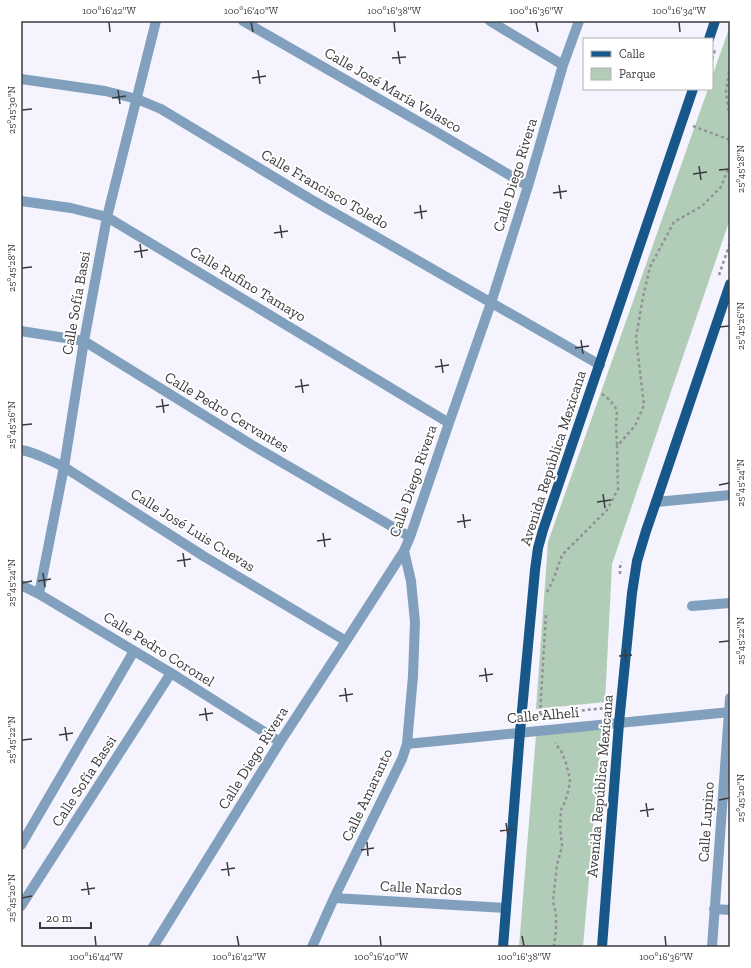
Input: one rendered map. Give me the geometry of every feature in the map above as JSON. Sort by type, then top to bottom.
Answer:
[{"type":"main road","points":[[709,38],[715,21]]},
{"type":"main road","name":"Avenida República Mexicana","points":[[503,947],[520,732],[538,548],[692,90]]},
{"type":"main road","name":"Avenida República Mexicana","points":[[602,947],[620,723],[632,593],[637,561],[730,284]]},
{"type":"street","name":"Calle Sofía Bassi","points":[[39,594],[64,467],[84,341],[107,217],[156,21]]},
{"type":"street","name":"Calle José María Velasco","points":[[243,21],[528,186]]},
{"type":"street","points":[[490,21],[563,65]]},
{"type":"street","name":"Calle Diego Rivera","points":[[153,947],[280,742],[404,551],[491,303],[528,186],[563,65],[579,21]]},
{"type":"street","name":"Calle Francisco Toledo","points":[[21,79],[105,91],[137,99],[161,109],[312,200],[600,365]]},
{"type":"street","name":"Calle Rufino Tamayo","points":[[21,201],[71,208],[107,217],[449,423]]},
{"type":"street","name":"Calle Pedro Cervantes","points":[[21,331],[84,341],[252,445],[410,537]]},
{"type":"street","name":"Calle José Luis Cuevas","points":[[21,450],[40,456],[64,467],[206,557],[346,641]]},
{"type":"street","points":[[656,502],[730,495]]},
{"type":"street","name":"Calle Amaranto","points":[[312,947],[334,898],[402,759],[407,744],[413,676],[415,622],[411,581],[404,551]]},
{"type":"street","name":"Calle Pedro Coronel","points":[[21,585],[39,594],[171,673],[280,742]]},
{"type":"street","points":[[692,606],[730,603]]},
{"type":"street","points":[[21,845],[134,651]]},
{"type":"street","name":"Calle Sofía Bassi","points":[[21,906],[171,673]]},
{"type":"street","name":"Calle Lupino","points":[[712,947],[730,698]]},
{"type":"street","name":"Calle Alhelí","points":[[407,744],[730,712]]},
{"type":"street","name":"Calle Nardos","points":[[334,898],[506,908]]},
{"type":"street","points":[[714,909],[730,910]]},
{"type":"path","points":[[730,66],[726,92],[730,121]]},
{"type":"path","points":[[689,124],[730,140]]},
{"type":"path","points":[[618,446],[635,426],[644,405],[636,338],[650,267],[674,222],[702,206],[722,187],[730,164]]},
{"type":"path","points":[[717,281],[730,243]]},
{"type":"path","points":[[547,598],[548,590],[562,555],[607,510],[618,489],[618,446],[616,427],[617,410],[610,400],[600,393]]},
{"type":"path","points":[[620,574],[620,567],[623,559]]},
{"type":"path","points":[[540,714],[547,606]]},
{"type":"path","points":[[530,715],[611,707]]},
{"type":"path","points":[[554,741],[561,751],[570,779],[565,802],[561,810],[560,825],[562,846],[557,865],[553,901],[556,914],[554,947]]},
{"type":"green space","points":[[730,26],[730,219],[612,564],[605,702],[536,709],[548,542],[708,90],[713,90],[713,74]]},
{"type":"green space","points":[[602,729],[583,947],[519,947],[536,735]]}]
